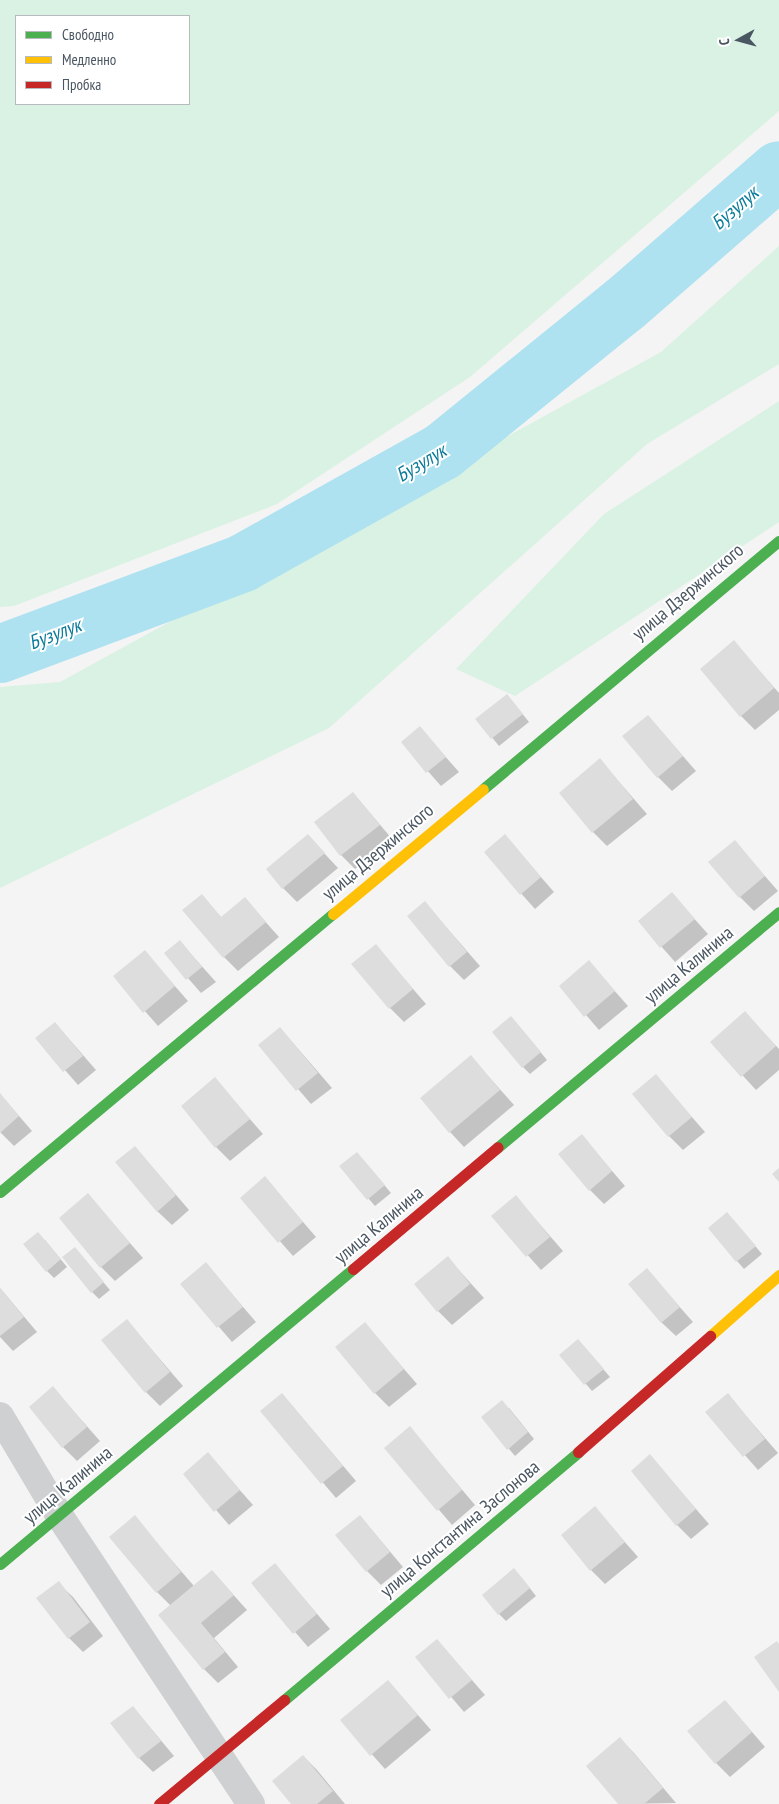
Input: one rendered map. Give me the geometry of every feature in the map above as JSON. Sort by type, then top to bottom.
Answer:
[{"type":"street","name":"улица Дзержинского","points":[[0,1192],[779,541]]},
{"type":"street","name":"улица Калинина","points":[[0,1564],[779,912]]},
{"type":"street","name":"улица Константина Заслонова","points":[[159,1804],[543,1483],[779,1275]]},
{"type":"street","points":[[0,1416],[59,1515],[252,1804]]},
{"type":"green space","points":[[0,0],[779,0],[779,111],[470,377],[277,504],[14,606],[0,607]]},
{"type":"green space","points":[[779,246],[779,364],[647,444],[329,728],[0,888],[0,687],[60,682],[661,352]]},
{"type":"green space","points":[[779,401],[779,522],[515,696],[456,669],[604,514]]},
{"type":"building","points":[[734,640],[774,688],[740,717],[700,669]]},
{"type":"building","points":[[507,694],[523,714],[491,739],[475,719]]},
{"type":"building","points":[[648,715],[683,756],[657,778],[622,736]]},
{"type":"building","points":[[420,726],[446,757],[426,773],[401,742]]},
{"type":"building","points":[[600,758],[633,799],[592,833],[559,793]]},
{"type":"building","points":[[353,792],[380,825],[340,856],[314,822]]},
{"type":"building","points":[[308,834],[325,853],[282,889],[266,869]]},
{"type":"building","points":[[505,834],[541,877],[520,895],[484,852]]},
{"type":"building","points":[[735,840],[765,876],[739,898],[708,862]]},
{"type":"building","points":[[672,892],[695,919],[660,948],[638,921]]},
{"type":"building","points":[[202,894],[221,917],[245,897],[266,922],[223,958],[182,910]]},
{"type":"building","points":[[425,901],[467,952],[449,967],[407,916]]},
{"type":"building","points":[[180,940],[202,967],[186,980],[164,953]]},
{"type":"building","points":[[376,944],[413,989],[389,1009],[351,964]]},
{"type":"building","points":[[145,950],[175,986],[143,1013],[113,976]]},
{"type":"building","points":[[589,960],[615,991],[584,1017],[559,986]]},
{"type":"building","points":[[745,1011],[776,1046],[741,1077],[710,1042]]},
{"type":"building","points":[[511,1016],[541,1052],[522,1068],[492,1032]]},
{"type":"building","points":[[55,1022],[83,1056],[63,1072],[35,1038]]},
{"type":"building","points":[[280,1027],[318,1073],[296,1091],[258,1045]]},
{"type":"building","points":[[471,1055],[500,1090],[449,1133],[420,1098]]},
{"type":"building","points":[[656,1074],[692,1117],[668,1137],[632,1094]]},
{"type":"building","points":[[215,1077],[250,1119],[215,1148],[181,1106]]},
{"type":"building","points":[[0,1093],[19,1116],[0,1133]]},
{"type":"building","points":[[582,1134],[612,1171],[589,1191],[558,1154]]},
{"type":"building","points":[[135,1146],[176,1195],[157,1212],[115,1162]]},
{"type":"building","points":[[357,1152],[385,1185],[367,1200],[339,1166]]},
{"type":"building","points":[[779,1168],[779,1182],[772,1174]]},
{"type":"building","points":[[265,1176],[303,1222],[278,1243],[240,1198]]},
{"type":"building","points":[[88,1193],[130,1243],[100,1268],[59,1218]]},
{"type":"building","points":[[516,1195],[550,1237],[526,1257],[491,1216]]},
{"type":"building","points":[[727,1212],[756,1246],[736,1262],[708,1228]]},
{"type":"building","points":[[38,1232],[61,1259],[46,1272],[23,1244]]},
{"type":"building","points":[[75,1247],[104,1282],[91,1293],[62,1257]]},
{"type":"building","points":[[448,1256],[470,1284],[437,1312],[414,1284]]},
{"type":"building","points":[[206,1262],[243,1307],[217,1328],[180,1284]]},
{"type":"building","points":[[647,1268],[680,1307],[661,1323],[628,1284]]},
{"type":"building","points":[[0,1288],[24,1317],[0,1336]]},
{"type":"building","points":[[127,1319],[170,1372],[145,1393],[101,1340]]},
{"type":"building","points":[[365,1322],[404,1369],[374,1394],[335,1347]]},
{"type":"building","points":[[578,1339],[604,1369],[584,1385],[559,1355]]},
{"type":"building","points":[[53,1386],[87,1427],[62,1448],[29,1407]]},
{"type":"building","points":[[282,1393],[343,1466],[321,1484],[260,1411]]},
{"type":"building","points":[[728,1393],[765,1439],[743,1457],[705,1412]]},
{"type":"building","points":[[502,1400],[528,1432],[507,1450],[481,1417]]},
{"type":"building","points":[[410,1426],[462,1490],[437,1511],[384,1448]]},
{"type":"building","points":[[208,1452],[240,1490],[214,1512],[183,1474]]},
{"type":"building","points":[[650,1454],[696,1509],[676,1526],[631,1471]]},
{"type":"building","points":[[595,1506],[625,1542],[590,1571],[561,1535]]},
{"type":"building","points":[[135,1515],[181,1572],[156,1593],[109,1537]]},
{"type":"building","points":[[360,1515],[390,1552],[366,1572],[335,1535]]},
{"type":"building","points":[[275,1563],[317,1614],[293,1634],[251,1583]]},
{"type":"building","points":[[514,1568],[530,1588],[498,1615],[482,1595]]},
{"type":"building","points":[[212,1570],[234,1595],[201,1623],[225,1652],[203,1670],[158,1615]]},
{"type":"building","points":[[59,1581],[90,1622],[68,1639],[36,1598]]},
{"type":"building","points":[[437,1639],[472,1680],[449,1699],[415,1657]]},
{"type":"building","points":[[777,1641],[779,1644],[779,1692],[754,1657]]},
{"type":"building","points":[[388,1680],[418,1715],[370,1756],[340,1720]]},
{"type":"building","points":[[725,1700],[752,1732],[715,1764],[687,1731]]},
{"type":"building","points":[[133,1706],[161,1741],[138,1759],[110,1723]]},
{"type":"building","points":[[620,1737],[663,1788],[644,1804],[618,1804],[586,1766]]},
{"type":"building","points":[[303,1755],[333,1791],[317,1804],[291,1804],[272,1781]]},
{"type":"waterway","name":"Бузулук","points":[[0,654],[243,563],[442,452],[625,304],[779,170]]},
{"type":"traffic: fast","points":[[483,789],[779,541]]},
{"type":"traffic: fast","points":[[498,1147],[779,912]]},
{"type":"traffic: fast","points":[[0,1192],[333,914]]},
{"type":"traffic: fast","points":[[0,1564],[353,1269]]},
{"type":"traffic: fast","points":[[284,1700],[578,1452]]},
{"type":"traffic: slow","points":[[333,914],[483,789]]},
{"type":"traffic: slow","points":[[710,1336],[779,1275]]},
{"type":"traffic: jam","points":[[353,1269],[498,1147]]},
{"type":"traffic: jam","points":[[578,1452],[710,1336]]},
{"type":"traffic: jam","points":[[159,1804],[284,1700]]}]
